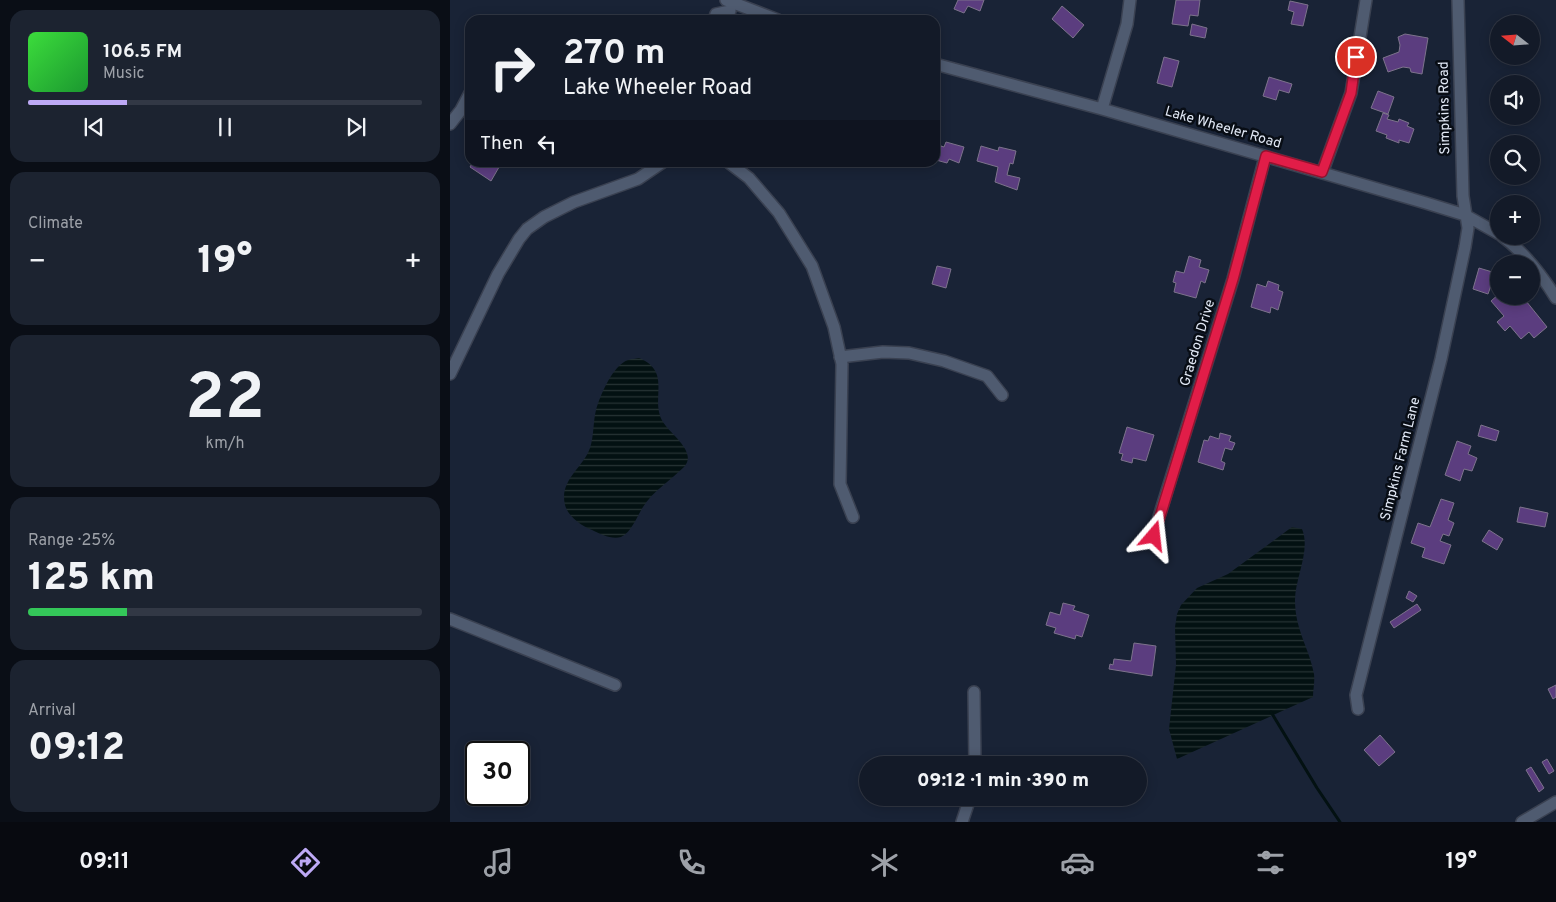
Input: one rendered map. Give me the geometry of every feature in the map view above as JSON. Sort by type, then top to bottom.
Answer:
[{"type":"street","points":[[1102,109],[1127,24],[1130,0]]},
{"type":"street","points":[[1322,172],[1351,93],[1366,0]]},
{"type":"street","name":"Simpkins Road","points":[[1458,0],[1462,196],[1465,215]]},
{"type":"street","points":[[716,15],[731,8],[758,15]]},
{"type":"street","name":"Lake Wheeler Road","points":[[940,65],[1102,109],[1322,172],[1465,215],[1490,229]]},
{"type":"street","points":[[450,124],[465,102]]},
{"type":"street","name":"Graedon Drive","points":[[1154,536],[1233,279],[1266,156]]},
{"type":"street","points":[[450,374],[498,274],[518,238],[527,228],[574,202],[638,179],[656,167]]},
{"type":"street","points":[[735,167],[749,178],[779,213],[812,266],[834,327],[842,364],[840,484],[853,517]]},
{"type":"street","name":"Simpkins Farm Lane","points":[[1358,709],[1356,695],[1441,359],[1465,247],[1468,228],[1465,215]]},
{"type":"street","points":[[1514,245],[1538,271],[1556,298]]},
{"type":"street","points":[[840,357],[883,352],[909,353],[944,361],[987,376],[1002,395]]},
{"type":"street","points":[[450,618],[615,685]]},
{"type":"street","points":[[974,692],[975,756]]},
{"type":"street","points":[[1522,822],[1556,802]]},
{"type":"street","points":[[962,822],[967,806]]},
{"type":"shaded area","points":[[639,358],[649,364],[655,371],[658,378],[659,413],[666,427],[681,443],[688,455],[684,467],[647,501],[634,524],[625,535],[617,538],[602,535],[576,520],[569,513],[565,505],[564,496],[568,481],[590,448],[596,410],[607,384],[619,366],[627,360]]},
{"type":"shaded area","points":[[1292,527],[1302,529],[1304,537],[1304,555],[1295,600],[1297,620],[1314,674],[1313,697],[1177,759],[1169,729],[1176,665],[1175,627],[1181,605],[1197,588],[1228,574]]},
{"type":"building","points":[[958,0],[984,0],[980,11],[968,6],[964,13],[954,9]]},
{"type":"building","points":[[1176,0],[1200,0],[1198,16],[1190,15],[1188,26],[1172,24]]},
{"type":"building","points":[[1290,1],[1308,5],[1303,26],[1291,24],[1294,12],[1288,10]]},
{"type":"building","points":[[1062,6],[1084,25],[1073,38],[1052,19]]},
{"type":"building","points":[[1192,24],[1207,28],[1205,38],[1190,35]]},
{"type":"building","points":[[1405,34],[1428,38],[1422,74],[1411,72],[1410,68],[1403,67],[1388,72],[1383,58],[1399,52],[1398,37]]},
{"type":"building","points":[[1164,57],[1179,61],[1172,87],[1157,83]]},
{"type":"building","points":[[1269,77],[1292,84],[1289,93],[1279,90],[1276,100],[1263,96]]},
{"type":"building","points":[[1378,91],[1394,97],[1388,114],[1371,108]]},
{"type":"building","points":[[1383,113],[1389,115],[1387,119],[1398,122],[1399,119],[1409,123],[1407,126],[1414,129],[1409,143],[1399,140],[1399,143],[1386,138],[1387,135],[1376,131]]},
{"type":"building","points":[[946,142],[964,147],[959,163],[949,159],[947,163],[940,161],[940,149],[941,146],[944,147]]},
{"type":"building","points":[[981,146],[998,151],[999,147],[1016,151],[1013,164],[1010,163],[1007,175],[1020,178],[1017,190],[995,182],[998,167],[977,161]]},
{"type":"building","points":[[470,167],[499,167],[491,181]]},
{"type":"building","points":[[1189,256],[1201,260],[1199,267],[1209,270],[1205,283],[1201,281],[1196,298],[1174,292],[1176,283],[1173,282],[1176,271],[1184,273]]},
{"type":"building","points":[[937,266],[951,269],[946,288],[932,284]]},
{"type":"building","points":[[1479,268],[1490,271],[1490,288],[1488,294],[1473,289]]},
{"type":"building","points":[[1268,281],[1279,285],[1278,290],[1283,292],[1278,310],[1271,307],[1270,313],[1251,307],[1257,284],[1266,287]]},
{"type":"building","points":[[1494,305],[1529,305],[1547,327],[1534,338],[1529,332],[1521,339],[1510,326],[1505,331],[1497,322],[1504,316]]},
{"type":"building","points":[[1481,425],[1499,431],[1496,441],[1478,436]]},
{"type":"building","points":[[1127,427],[1154,435],[1146,461],[1133,458],[1132,463],[1121,460],[1123,454],[1119,453]]},
{"type":"building","points":[[1220,433],[1231,436],[1229,441],[1235,443],[1232,450],[1225,448],[1221,461],[1225,463],[1223,470],[1198,462],[1204,440],[1208,441],[1210,436],[1219,439]]},
{"type":"building","points":[[1457,441],[1471,446],[1468,454],[1477,458],[1472,471],[1464,469],[1460,481],[1445,475]]},
{"type":"building","points":[[1441,499],[1454,503],[1448,520],[1454,523],[1449,536],[1443,534],[1440,541],[1451,545],[1444,564],[1422,557],[1425,548],[1411,543],[1418,523],[1430,527]]},
{"type":"building","points":[[1520,507],[1548,513],[1545,527],[1517,522]]},
{"type":"building","points":[[1489,530],[1503,539],[1497,550],[1482,541]]},
{"type":"building","points":[[1409,591],[1417,596],[1413,602],[1406,598]]},
{"type":"building","points":[[1063,603],[1075,606],[1073,610],[1089,615],[1082,637],[1076,635],[1075,639],[1054,633],[1056,628],[1046,625],[1050,612],[1060,615]]},
{"type":"building","points":[[1417,604],[1421,610],[1394,628],[1390,622]]},
{"type":"building","points":[[1134,643],[1156,646],[1152,676],[1109,669],[1110,664],[1113,665],[1114,659],[1131,661]]},
{"type":"building","points":[[1556,685],[1556,697],[1553,699],[1548,689]]},
{"type":"building","points":[[1380,735],[1395,752],[1379,766],[1364,750]]},
{"type":"building","points":[[1547,759],[1554,771],[1549,774],[1542,762]]},
{"type":"building","points":[[1531,767],[1544,788],[1539,792],[1526,770]]},
{"type":"waterway","points":[[1271,712],[1340,822]]},
{"type":"route","points":[[1154,536],[1233,279],[1266,156],[1322,172],[1351,93],[1356,57]]}]
